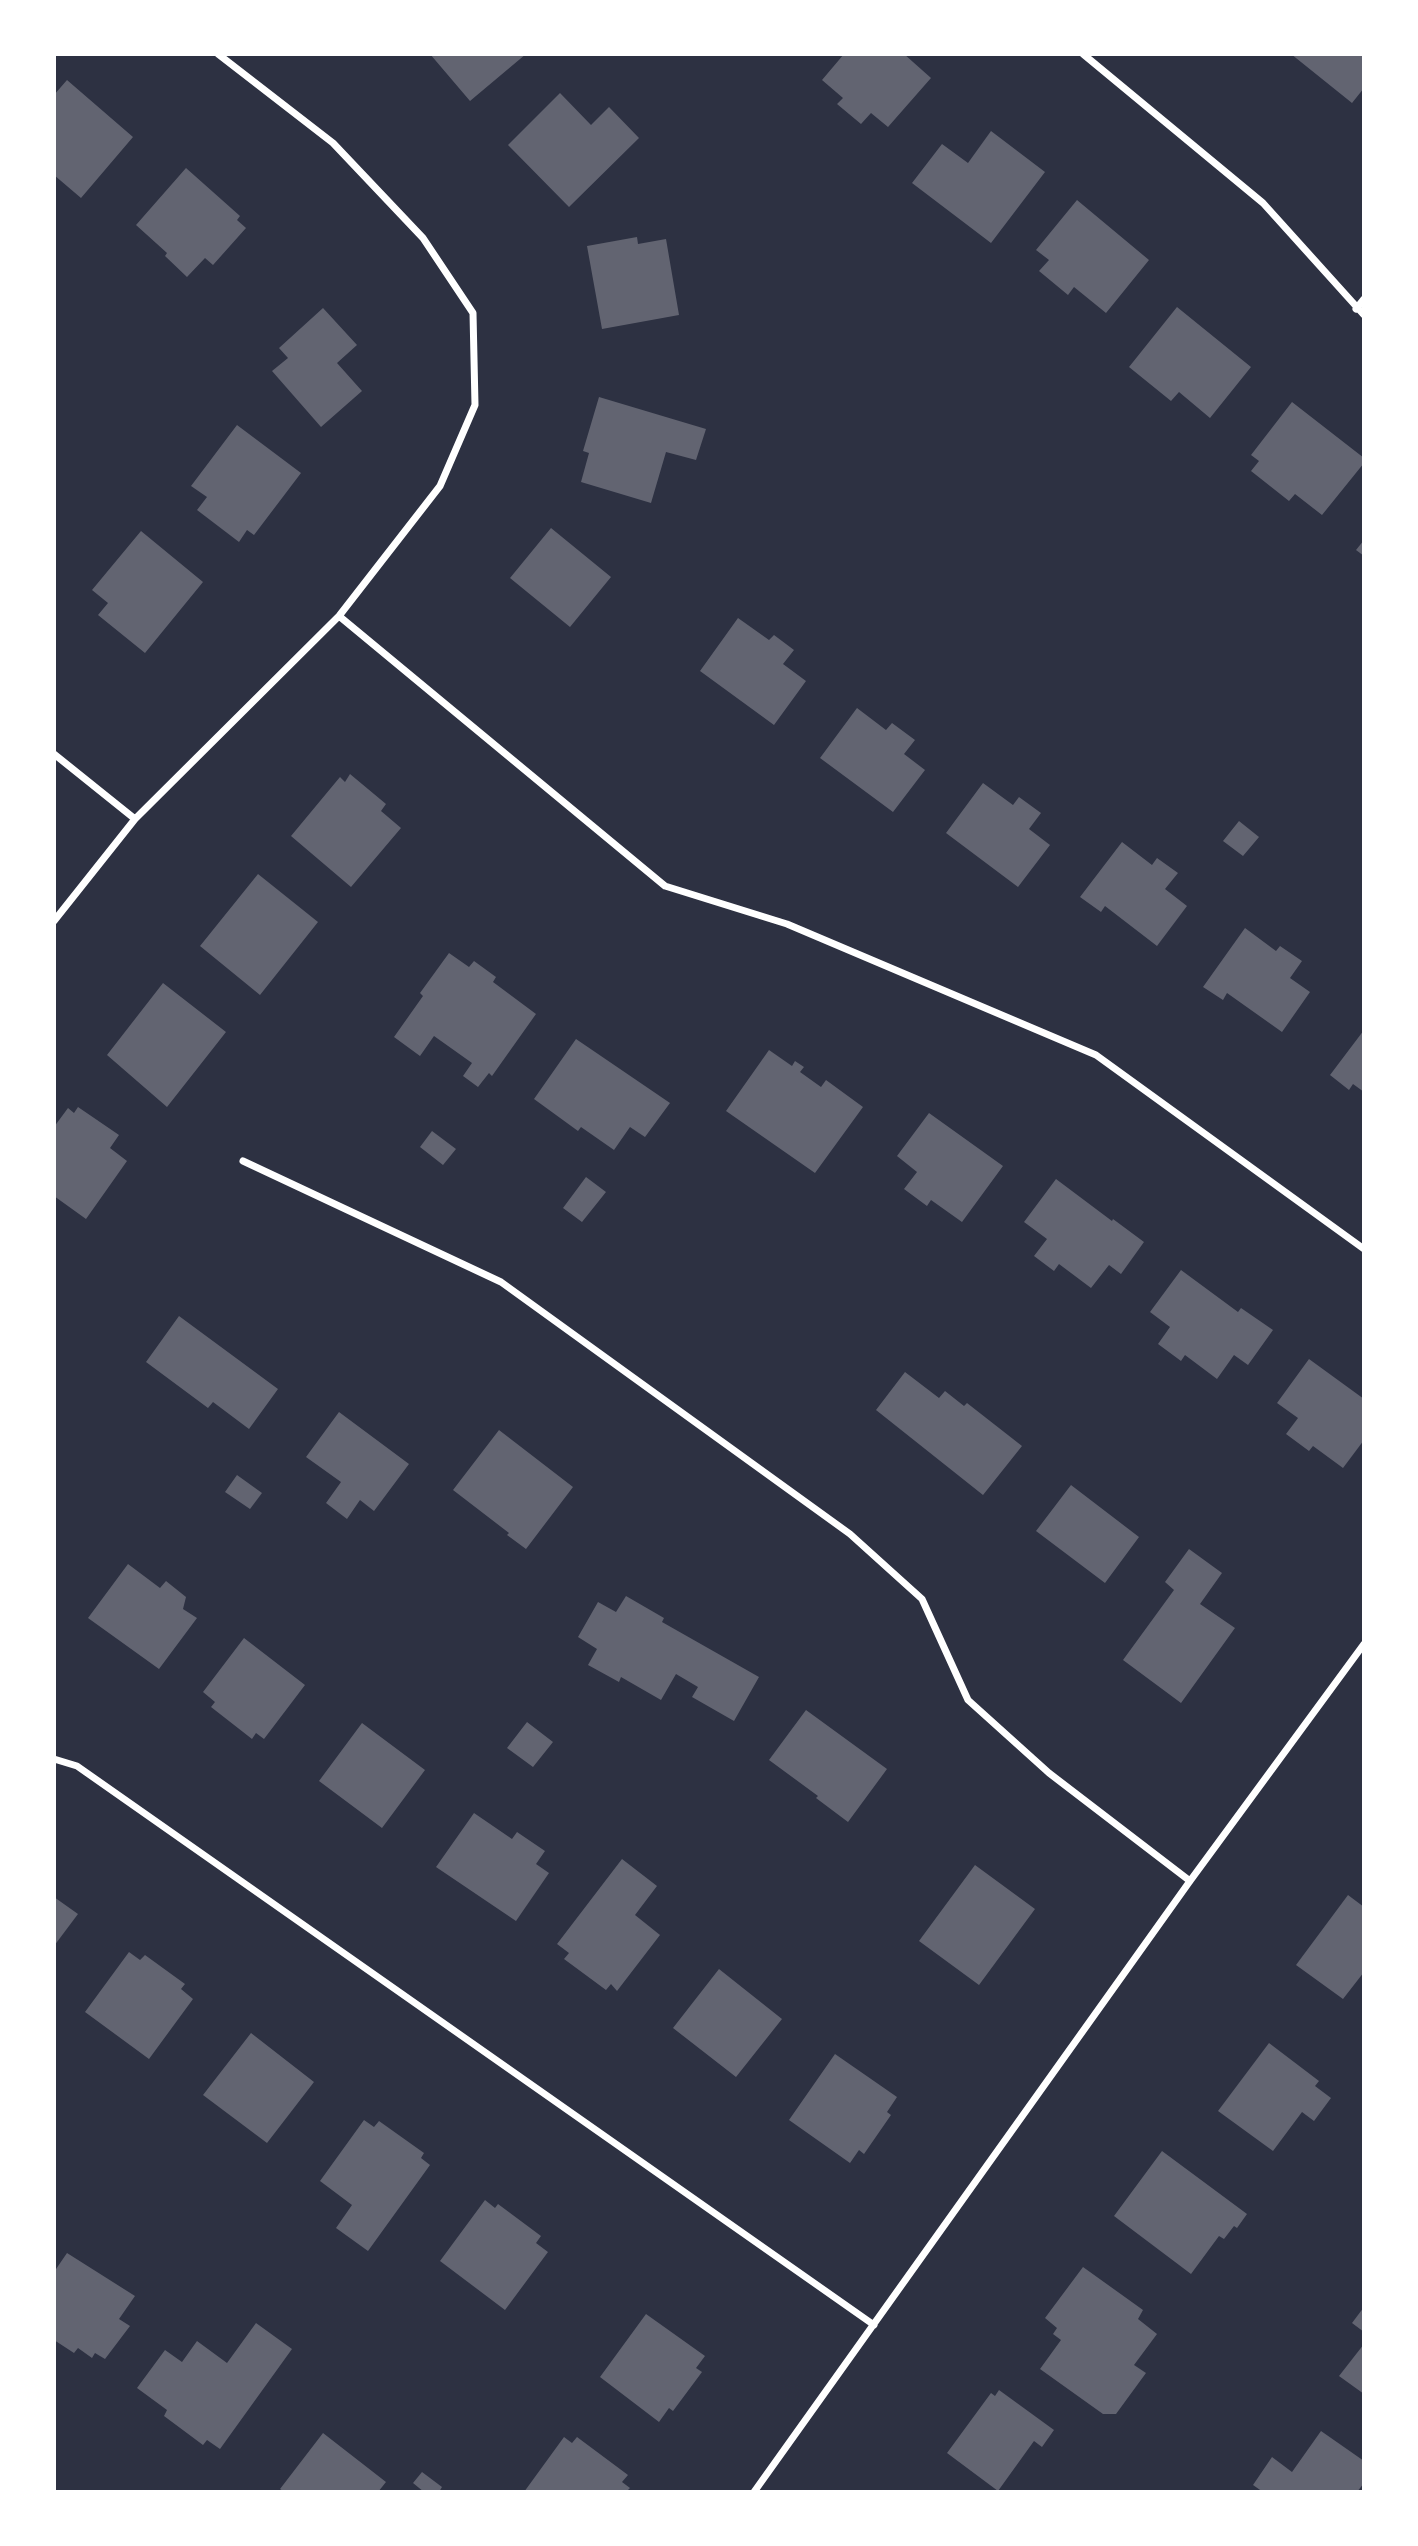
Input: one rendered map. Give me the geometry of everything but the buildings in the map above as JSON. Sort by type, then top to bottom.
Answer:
[{"type":"street","points":[[54,921],[135,819],[339,616],[440,486],[475,405],[473,313],[423,238],[333,143],[218,54]]},
{"type":"street","points":[[1083,54],[1263,203],[1364,315]]},
{"type":"street","points":[[1356,309],[1364,299]]},
{"type":"street","points":[[339,616],[665,886],[787,924],[1096,1055],[1364,1249]]},
{"type":"street","points":[[54,754],[135,819]]},
{"type":"street","points":[[243,1161],[501,1282],[850,1534],[922,1598],[968,1700],[1049,1773],[1190,1881]]},
{"type":"street","points":[[754,2492],[1190,1881],[1364,1644]]},
{"type":"street","points":[[54,1759],[77,1766],[874,2325]]}]
